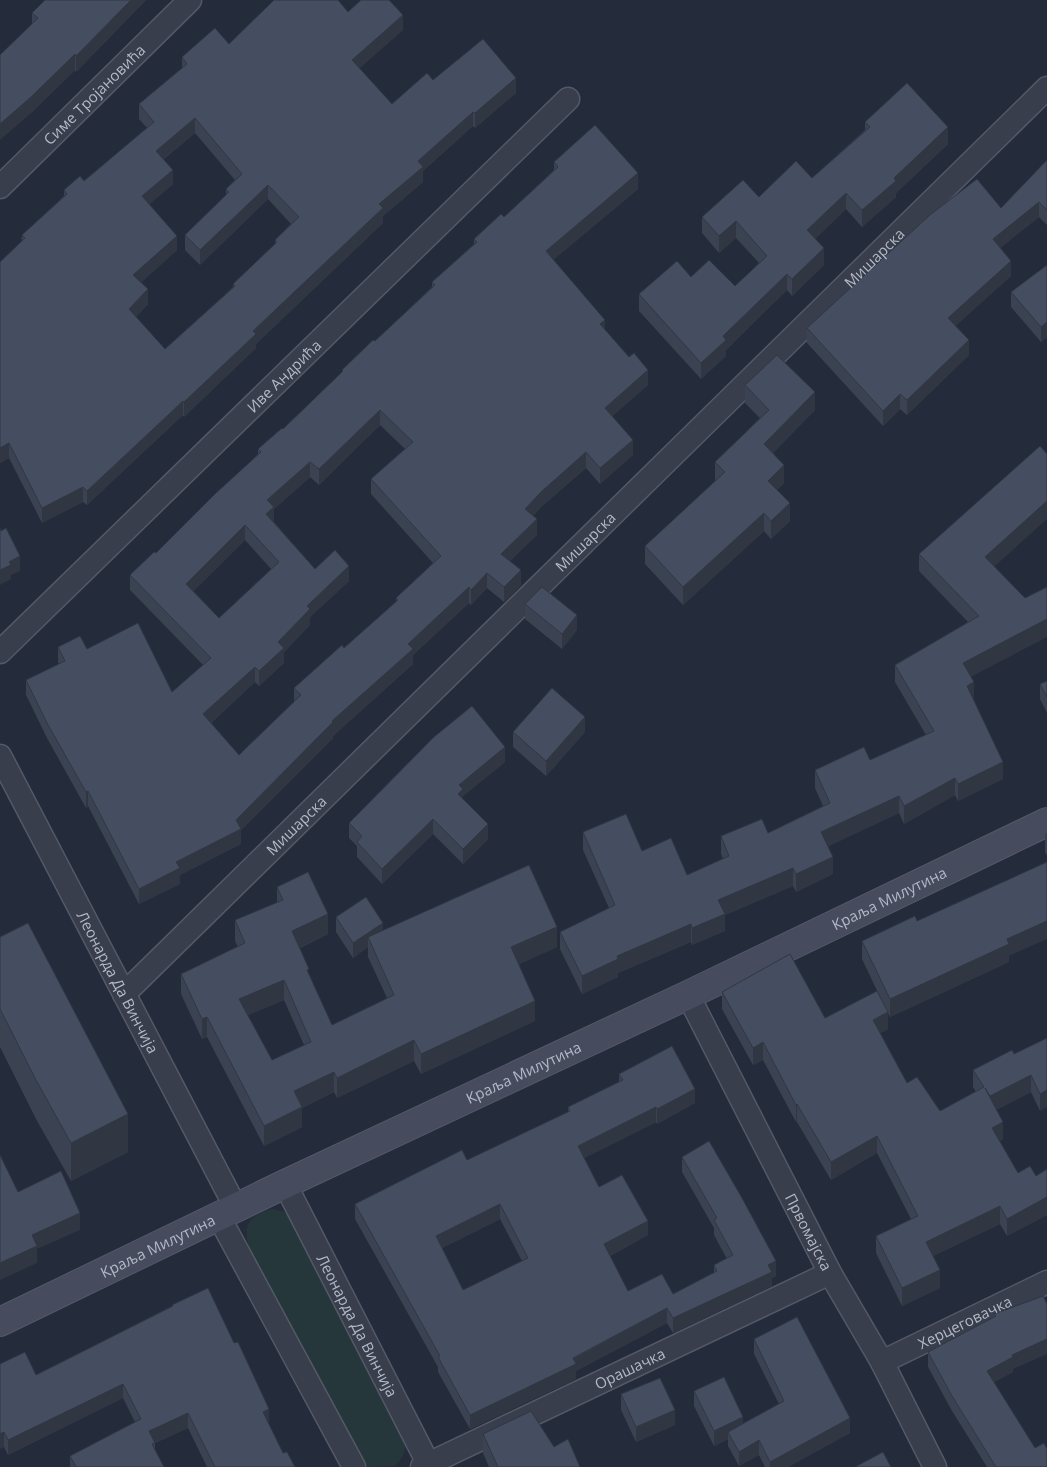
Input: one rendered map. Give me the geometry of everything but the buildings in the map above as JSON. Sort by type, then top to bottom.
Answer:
[{"type":"main road","name":"Краља Милутина","points":[[0,1322],[284,1184],[688,995],[1047,822]]},
{"type":"street","name":"Симе Тројановића","points":[[0,187],[190,0]]},
{"type":"street","name":"Мишарска","points":[[124,994],[1047,88]]},
{"type":"street","name":"Иве Андрића","points":[[0,652],[568,99]]},
{"type":"street","name":"Леонарда Да Винчија","points":[[0,756],[124,994],[227,1212],[354,1467]]},
{"type":"street","name":"Првомајска","points":[[688,995],[830,1273],[882,1362],[935,1467]]},
{"type":"street","name":"Леонарда Да Винчија","points":[[284,1184],[427,1466]]},
{"type":"street","name":"Орашачка","points":[[427,1466],[830,1273]]},
{"type":"street","name":"Херцеговачка","points":[[882,1362],[1047,1282]]},
{"type":"shaded area","points":[[272,1209],[285,1212],[293,1223],[405,1440],[403,1454],[395,1466],[368,1467],[362,1463],[250,1250],[247,1234],[249,1223],[257,1215]]}]
